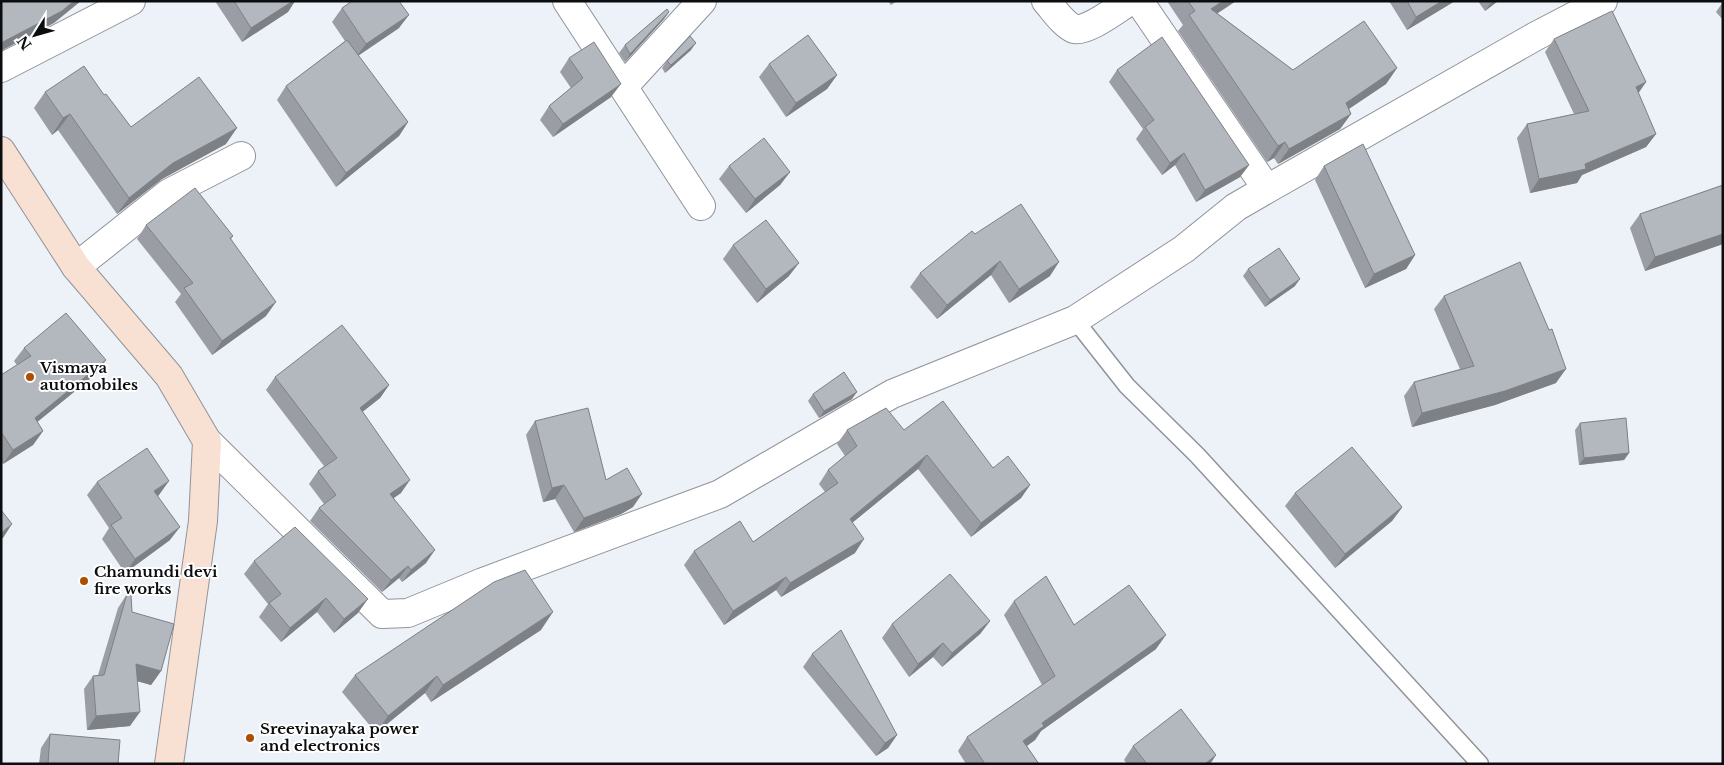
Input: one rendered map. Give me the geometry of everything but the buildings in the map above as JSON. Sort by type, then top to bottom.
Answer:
[{"type":"main road","points":[[1,152],[76,266],[169,376],[207,442],[203,520],[169,764]]},
{"type":"street","points":[[1,68],[131,1]]},
{"type":"street","points":[[567,1],[624,86],[700,206]]},
{"type":"street","points":[[624,86],[702,1]]},
{"type":"street","points":[[1046,1],[1060,18],[1075,29],[1086,29],[1130,1]]},
{"type":"street","points":[[1139,1],[1267,189]]},
{"type":"street","points":[[207,442],[382,614],[408,613],[483,582],[720,494],[892,394],[1075,320],[1184,249],[1236,207],[1536,36],[1603,1]]},
{"type":"street","points":[[76,266],[169,193],[241,156]]},
{"type":"lane","points":[[1075,320],[1127,386],[1197,455],[1480,764]]},
{"type":"place","name":"Vismaya automobiles","points":[[30,377]]},
{"type":"place","name":"Chamundi devi fire works","points":[[84,581]]},
{"type":"place","name":"Sreevinayaka power and electronics","points":[[250,738]]}]
